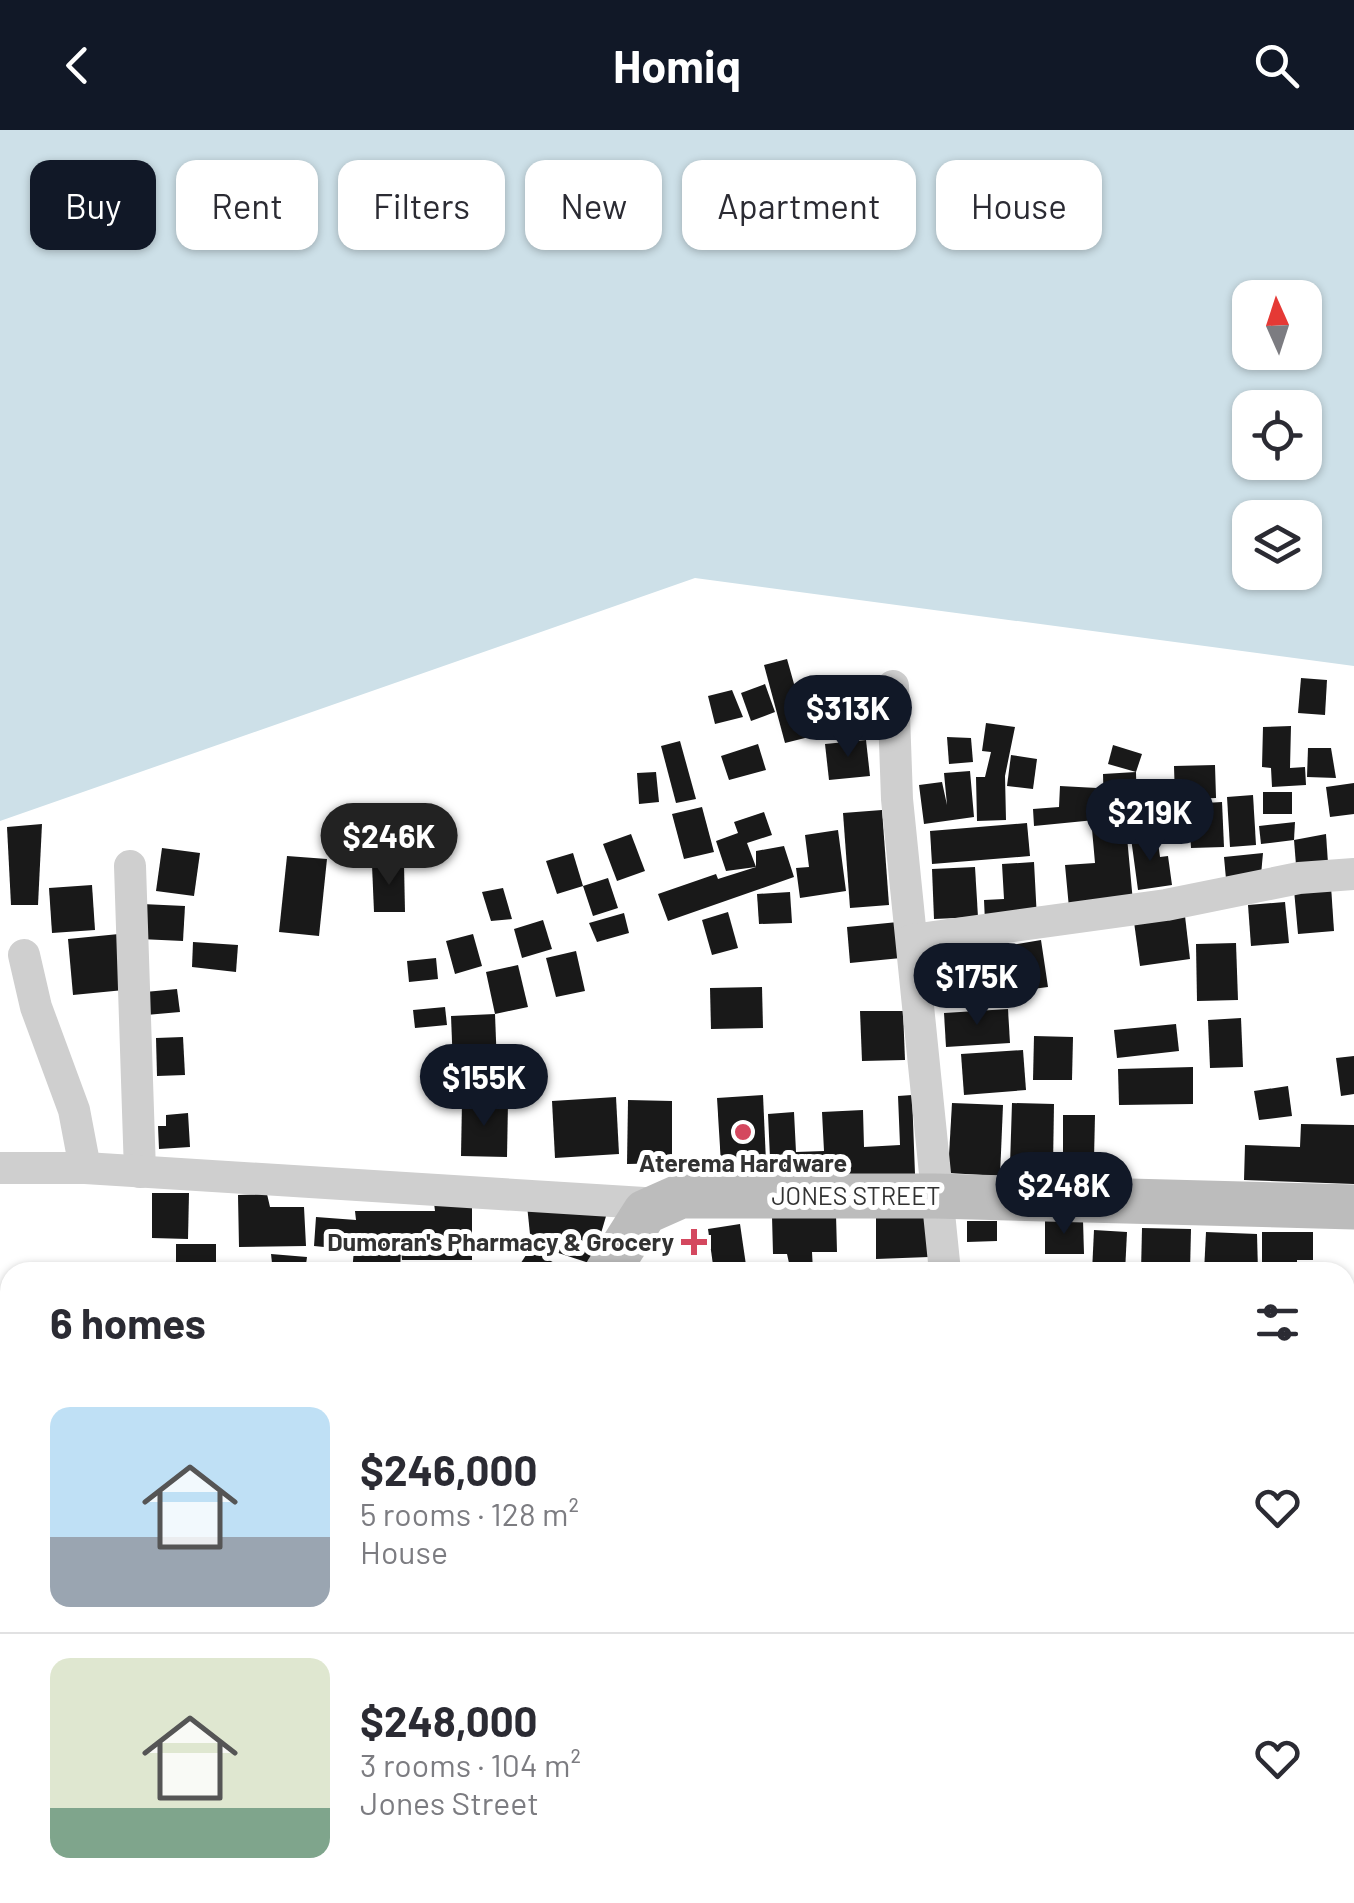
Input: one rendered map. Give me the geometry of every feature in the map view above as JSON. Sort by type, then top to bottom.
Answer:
[{"type":"main road","name":"JONES STREET","points":[[660,1204],[681,1196],[935,1196],[1354,1207]]},
{"type":"main road","points":[[614,1262],[645,1212],[660,1204]]},
{"type":"street","points":[[893,686],[897,800],[945,1262]]},
{"type":"street","points":[[130,866],[140,1172]]},
{"type":"street","points":[[912,940],[1166,904],[1299,878],[1354,874]]},
{"type":"street","points":[[24,955],[36,1006],[74,1110],[85,1168]]},
{"type":"street","points":[[0,1168],[85,1168],[660,1204]]},
{"type":"shaded area","points":[[0,130],[1354,130],[1354,666],[695,578],[0,821]]},
{"type":"building","points":[[787,659],[809,737],[785,743],[764,665]]},
{"type":"building","points":[[1301,678],[1327,680],[1325,715],[1298,713]]},
{"type":"building","points":[[765,684],[775,712],[751,721],[741,693]]},
{"type":"building","points":[[856,689],[859,736],[818,737],[816,691]]},
{"type":"building","points":[[732,690],[743,717],[715,724],[708,696]]},
{"type":"building","points":[[986,723],[1015,727],[1005,776],[1006,820],[977,821],[976,777],[985,777],[991,752],[982,751]]},
{"type":"building","points":[[1291,726],[1290,768],[1305,767],[1306,785],[1272,787],[1271,768],[1262,767],[1263,727]]},
{"type":"building","points":[[947,737],[971,738],[973,762],[949,764]]},
{"type":"building","points":[[866,740],[870,776],[829,780],[825,744]]},
{"type":"building","points":[[680,741],[696,799],[676,803],[661,746]]},
{"type":"building","points":[[758,744],[766,770],[729,780],[721,756]]},
{"type":"building","points":[[1113,745],[1142,754],[1136,772],[1108,764]]},
{"type":"building","points":[[1308,748],[1331,748],[1336,778],[1307,777]]},
{"type":"building","points":[[1011,755],[1037,759],[1033,789],[1007,786]]},
{"type":"building","points":[[1215,765],[1216,798],[1175,800],[1174,766]]},
{"type":"building","points":[[970,771],[974,817],[924,824],[919,785],[942,782],[947,805],[944,773]]},
{"type":"building","points":[[656,772],[659,802],[639,804],[637,773]]},
{"type":"building","points":[[1136,772],[1137,815],[1104,815],[1103,774]]},
{"type":"building","points":[[1354,783],[1354,814],[1330,817],[1326,787]]},
{"type":"building","points":[[1060,786],[1097,788],[1095,820],[1034,826],[1033,809],[1059,807]]},
{"type":"building","points":[[1263,792],[1292,792],[1292,814],[1263,814]]},
{"type":"building","points":[[1253,795],[1256,845],[1230,847],[1227,797]]},
{"type":"building","points":[[1222,802],[1224,847],[1191,848],[1188,804]]},
{"type":"building","points":[[702,807],[714,852],[684,859],[672,814]]},
{"type":"building","points":[[882,810],[889,905],[850,908],[843,813]]},
{"type":"building","points":[[764,812],[772,835],[747,843],[756,867],[726,871],[716,841],[738,833],[734,822]]},
{"type":"building","points":[[1295,822],[1294,840],[1261,844],[1259,826]]},
{"type":"building","points":[[1027,823],[1030,856],[932,864],[930,831]]},
{"type":"building","points":[[42,824],[38,905],[11,905],[7,827]]},
{"type":"building","points":[[1126,826],[1133,902],[1069,908],[1065,865],[1095,863],[1092,829]]},
{"type":"building","points":[[838,830],[846,891],[800,898],[796,868],[809,867],[805,835]]},
{"type":"building","points":[[631,834],[645,871],[617,881],[603,844]]},
{"type":"building","points":[[1326,834],[1328,863],[1296,865],[1294,840]]},
{"type":"building","points":[[1157,835],[1160,857],[1168,856],[1172,885],[1138,890],[1131,838]]},
{"type":"building","points":[[784,846],[794,877],[668,921],[658,894],[716,874],[718,879],[756,867],[756,851]]},
{"type":"building","points":[[162,848],[200,853],[194,896],[156,891]]},
{"type":"building","points":[[573,853],[583,886],[557,894],[546,861]]},
{"type":"building","points":[[1263,853],[1261,875],[1226,879],[1224,857]]},
{"type":"building","points":[[287,856],[327,859],[319,936],[279,932]]},
{"type":"building","points":[[1034,862],[1037,919],[985,922],[984,900],[1004,899],[1002,864]]},
{"type":"building","points":[[404,864],[405,912],[374,912],[372,865]]},
{"type":"building","points":[[975,867],[978,917],[934,919],[932,869]]},
{"type":"building","points":[[608,878],[618,908],[593,916],[583,886]]},
{"type":"building","points":[[92,885],[95,930],[52,933],[49,888]]},
{"type":"building","points":[[1331,886],[1334,931],[1298,934],[1294,890]]},
{"type":"building","points":[[503,888],[512,919],[491,921],[482,892]]},
{"type":"building","points":[[790,892],[792,923],[759,924],[757,894]]},
{"type":"building","points":[[1285,902],[1289,943],[1251,946],[1248,905]]},
{"type":"building","points":[[142,904],[185,906],[183,941],[140,939]]},
{"type":"building","points":[[728,912],[738,948],[712,955],[702,920]]},
{"type":"building","points":[[624,913],[629,933],[597,942],[589,923]]},
{"type":"building","points":[[1185,916],[1190,959],[1140,966],[1134,922]]},
{"type":"building","points":[[543,920],[552,949],[522,958],[514,929]]},
{"type":"building","points":[[898,922],[901,958],[850,963],[847,927]]},
{"type":"building","points":[[119,934],[124,990],[73,995],[68,939]]},
{"type":"building","points":[[473,934],[482,966],[455,974],[446,941]]},
{"type":"building","points":[[1041,940],[1048,987],[1025,990],[1023,980],[997,984],[994,948]]},
{"type":"building","points":[[193,942],[238,945],[236,972],[192,967]]},
{"type":"building","points":[[1236,943],[1238,1000],[1197,1001],[1196,944]]},
{"type":"building","points":[[576,951],[585,991],[556,997],[546,958]]},
{"type":"building","points":[[436,958],[438,979],[409,982],[407,961]]},
{"type":"building","points":[[988,960],[992,994],[944,999],[941,965]]},
{"type":"building","points":[[518,965],[528,1007],[495,1014],[486,972]]},
{"type":"building","points":[[762,987],[763,1028],[711,1029],[710,988]]},
{"type":"building","points":[[177,989],[180,1012],[146,1015],[145,992]]},
{"type":"building","points":[[445,1007],[447,1025],[415,1028],[413,1010]]},
{"type":"building","points":[[1008,1009],[1010,1043],[946,1047],[944,1013]]},
{"type":"building","points":[[860,1011],[903,1011],[905,1060],[862,1061]]},
{"type":"building","points":[[495,1014],[497,1066],[453,1067],[451,1016]]},
{"type":"building","points":[[1241,1018],[1243,1067],[1210,1068],[1208,1020]]},
{"type":"building","points":[[1176,1024],[1179,1051],[1117,1058],[1114,1030]]},
{"type":"building","points":[[1034,1036],[1073,1037],[1072,1080],[1033,1080]]},
{"type":"building","points":[[183,1037],[185,1075],[157,1076],[156,1038]]},
{"type":"building","points":[[1023,1050],[1026,1090],[964,1095],[961,1054]]},
{"type":"building","points":[[1354,1056],[1354,1094],[1341,1096],[1336,1058]]},
{"type":"building","points":[[1193,1067],[1193,1104],[1119,1105],[1118,1069]]},
{"type":"building","points":[[1288,1086],[1292,1116],[1259,1120],[1254,1091]]},
{"type":"building","points":[[763,1095],[766,1162],[721,1164],[717,1098]]},
{"type":"building","points":[[912,1095],[915,1174],[771,1180],[768,1114],[794,1112],[796,1152],[824,1151],[822,1112],[863,1110],[864,1147],[900,1145],[898,1096]]},
{"type":"building","points":[[616,1097],[619,1154],[555,1158],[552,1101]]},
{"type":"building","points":[[628,1100],[672,1101],[672,1163],[627,1164]]},
{"type":"building","points":[[462,1101],[508,1102],[507,1157],[461,1156]]},
{"type":"building","points":[[952,1103],[1003,1105],[1000,1176],[948,1173]]},
{"type":"building","points":[[1012,1103],[1054,1104],[1053,1166],[1010,1165]]},
{"type":"building","points":[[188,1113],[190,1147],[159,1149],[158,1126],[166,1126],[166,1115]]},
{"type":"building","points":[[1063,1115],[1095,1115],[1094,1159],[1063,1159]]},
{"type":"building","points":[[1301,1124],[1354,1125],[1354,1184],[1244,1180],[1245,1145],[1300,1147]]},
{"type":"building","points":[[152,1193],[189,1193],[188,1239],[152,1238]]},
{"type":"building","points":[[267,1194],[270,1207],[304,1207],[306,1246],[239,1247],[238,1195]]},
{"type":"building","points":[[434,1203],[472,1205],[472,1260],[402,1260],[401,1248],[400,1262],[353,1262],[354,1250],[314,1246],[316,1217],[356,1220],[355,1211],[435,1211]]},
{"type":"building","points":[[527,1205],[609,1206],[593,1262],[531,1244]]},
{"type":"building","points":[[836,1214],[837,1252],[812,1252],[813,1262],[789,1262],[787,1254],[773,1254],[772,1216]]},
{"type":"building","points":[[929,1217],[929,1257],[876,1259],[876,1218]]},
{"type":"building","points":[[1083,1220],[1084,1254],[1045,1254],[1045,1221]]},
{"type":"building","points":[[967,1221],[997,1221],[997,1241],[967,1242]]},
{"type":"building","points":[[740,1224],[746,1262],[713,1262],[708,1229]]},
{"type":"building","points":[[1142,1228],[1191,1229],[1190,1262],[1141,1262]]},
{"type":"building","points":[[1094,1230],[1127,1232],[1126,1262],[1092,1262]]},
{"type":"building","points":[[1206,1232],[1257,1234],[1258,1262],[1204,1262]]},
{"type":"building","points":[[1262,1232],[1313,1232],[1313,1260],[1262,1262]]},
{"type":"building","points":[[176,1244],[216,1244],[216,1262],[176,1262]]},
{"type":"building","points":[[530,1249],[553,1262],[522,1262]]},
{"type":"building","points":[[271,1254],[307,1257],[306,1262],[272,1262]]},
{"type":"place","name":"Aterema Hardware","points":[[743,1132]]},
{"type":"place","name":"Dumoran's Pharmacy & Grocery","points":[[694,1242]]}]
